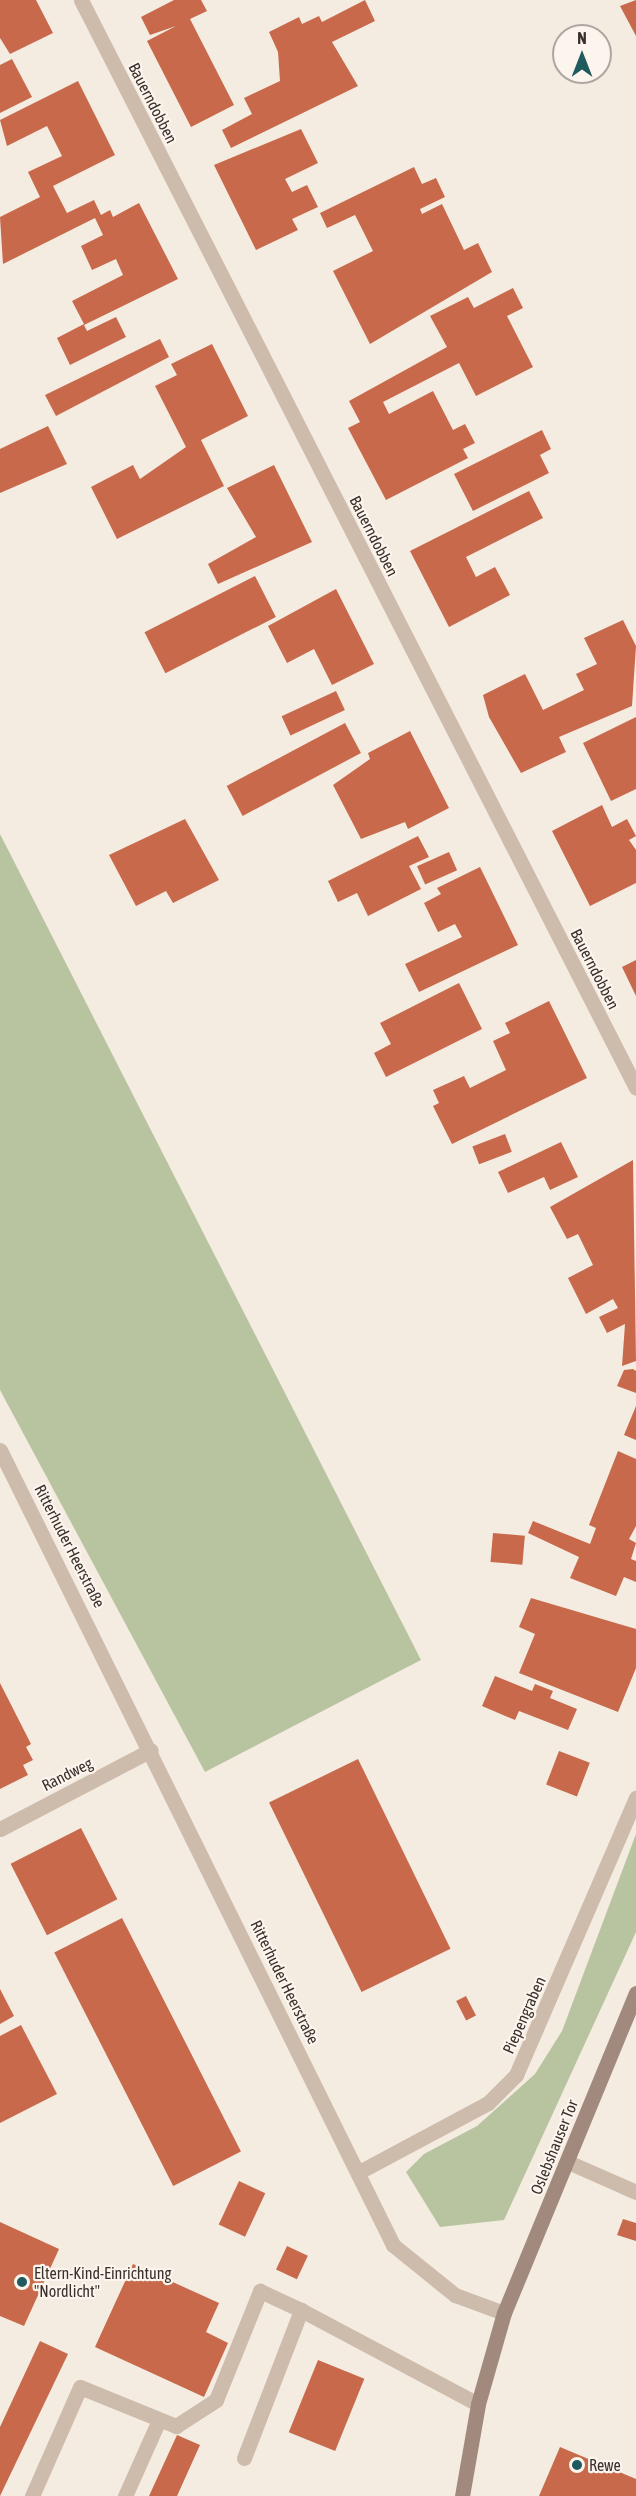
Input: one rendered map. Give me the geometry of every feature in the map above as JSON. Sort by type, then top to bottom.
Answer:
[{"type":"main road","name":"Oslebshauser Tor","points":[[504,2313],[636,1993]]},
{"type":"main road","points":[[462,2496],[478,2404],[504,2313]]},
{"type":"street","name":"Bauerndobben","points":[[81,0],[636,1088]]},
{"type":"street","name":"Ritterhuder Heerstraße","points":[[0,1450],[151,1750],[393,2245],[455,2295],[504,2313]]},
{"type":"street","name":"Randweg","points":[[0,1829],[151,1750]]},
{"type":"street","name":"Piepengraben","points":[[359,2172],[488,2103],[516,2075],[636,1798]]},
{"type":"street","points":[[568,2162],[636,2192]]},
{"type":"street","points":[[32,2496],[80,2387],[176,2426],[216,2400],[260,2291],[301,2310],[478,2404]]},
{"type":"street","points":[[243,2458],[301,2310]]},
{"type":"street","points":[[125,2496],[159,2420]]},
{"type":"green space","points":[[0,834],[421,1660],[205,1772],[0,1390]]},
{"type":"green space","points":[[636,1834],[636,1932],[504,2220],[440,2227],[406,2172],[424,2154],[477,2126],[535,2074],[562,2031]]},
{"type":"building","points":[[0,0],[36,0],[53,33],[10,54],[0,38]]},
{"type":"building","points":[[174,0],[201,0],[207,11],[190,19],[234,105],[191,127],[147,41],[176,26],[150,35],[141,17]]},
{"type":"building","points":[[365,0],[375,21],[332,42],[358,86],[231,148],[222,130],[252,114],[244,98],[280,81],[278,52],[269,32],[299,17],[302,24],[319,16],[322,22]]},
{"type":"building","points":[[636,0],[636,36],[620,6]]},
{"type":"building","points":[[12,59],[32,97],[0,113],[0,65]]},
{"type":"building","points":[[78,81],[115,155],[53,186],[67,213],[94,200],[101,215],[110,210],[113,217],[139,203],[178,279],[84,325],[87,331],[116,317],[126,337],[70,365],[57,338],[84,324],[72,301],[123,275],[116,259],[92,270],[81,246],[103,235],[95,218],[3,264],[0,217],[40,197],[28,172],[62,156],[47,126],[7,146],[0,120]]},
{"type":"building","points":[[301,129],[318,163],[285,179],[292,192],[307,185],[318,207],[292,219],[298,230],[256,250],[214,165]]},
{"type":"building","points":[[414,167],[422,184],[436,178],[445,197],[420,209],[422,214],[442,204],[464,250],[478,243],[492,272],[370,344],[333,271],[373,251],[355,215],[327,228],[320,213]]},
{"type":"building","points":[[513,288],[523,308],[507,316],[533,367],[476,396],[459,363],[383,402],[389,414],[433,391],[453,430],[465,424],[475,443],[463,449],[468,458],[386,500],[348,428],[360,422],[349,401],[447,347],[430,316],[468,297],[474,308]]},
{"type":"building","points":[[160,339],[169,357],[56,416],[45,395]]},
{"type":"building","points":[[212,344],[248,416],[201,440],[224,486],[117,539],[91,487],[133,465],[140,479],[186,447],[155,386],[177,375],[171,364]]},
{"type":"building","points":[[48,426],[67,464],[0,493],[0,449]]},
{"type":"building","points":[[542,430],[551,449],[540,455],[549,473],[473,511],[454,474]]},
{"type":"building","points":[[274,465],[312,542],[218,584],[208,564],[256,537],[227,488]]},
{"type":"building","points":[[529,491],[543,518],[466,557],[476,577],[495,567],[510,595],[449,627],[410,551]]},
{"type":"building","points":[[255,576],[276,617],[165,673],[145,632]]},
{"type":"building","points":[[336,589],[374,664],[332,685],[314,649],[287,663],[268,626]]},
{"type":"building","points":[[623,620],[636,646],[632,706],[559,737],[566,752],[521,773],[489,717],[483,695],[525,674],[543,710],[584,690],[576,674],[597,664],[584,638]]},
{"type":"building","points":[[336,691],[345,710],[290,735],[282,716]]},
{"type":"building","points":[[636,717],[636,789],[611,801],[583,743]]},
{"type":"building","points":[[345,723],[361,753],[243,816],[227,786]]},
{"type":"building","points":[[410,731],[449,808],[408,829],[405,822],[361,839],[333,785],[370,759],[368,753]]},
{"type":"building","points":[[602,805],[612,827],[627,819],[636,836],[629,840],[636,850],[636,883],[590,906],[552,831]]},
{"type":"building","points":[[185,819],[219,880],[173,903],[166,891],[136,906],[109,855]]},
{"type":"building","points":[[418,836],[429,857],[409,866],[421,889],[368,916],[357,893],[338,902],[328,881]]},
{"type":"building","points":[[449,852],[457,870],[425,885],[417,866]]},
{"type":"building","points":[[480,867],[518,945],[419,992],[405,964],[462,937],[455,924],[438,932],[424,903],[441,894],[437,888]]},
{"type":"building","points":[[636,960],[636,996],[622,967]]},
{"type":"building","points":[[459,983],[482,1029],[386,1077],[374,1053],[391,1044],[380,1023]]},
{"type":"building","points":[[549,1001],[587,1078],[452,1144],[433,1106],[439,1103],[433,1090],[464,1076],[470,1088],[506,1070],[493,1041],[510,1033],[505,1023]]},
{"type":"building","points":[[505,1134],[512,1152],[479,1164],[472,1147]]},
{"type":"building","points":[[561,1142],[578,1177],[550,1190],[544,1177],[508,1193],[498,1172]]},
{"type":"building","points":[[633,1160],[636,1361],[622,1366],[625,1324],[607,1333],[599,1317],[618,1308],[613,1299],[586,1314],[568,1278],[593,1265],[578,1234],[567,1239],[550,1207]]},
{"type":"building","points":[[624,1370],[636,1371],[636,1393],[617,1386]]},
{"type":"building","points":[[636,1406],[636,1440],[624,1435]]},
{"type":"building","points":[[618,1451],[636,1459],[636,1526],[629,1539],[636,1543],[631,1559],[636,1561],[636,1582],[624,1577],[616,1596],[570,1578],[579,1557],[528,1533],[533,1521],[590,1544],[596,1528],[589,1525]]},
{"type":"building","points":[[493,1533],[525,1536],[522,1565],[490,1562]]},
{"type":"building","points":[[531,1598],[636,1629],[636,1668],[618,1712],[519,1673],[535,1634],[519,1627]]},
{"type":"building","points":[[495,1676],[532,1691],[535,1684],[553,1691],[550,1698],[577,1709],[568,1730],[519,1711],[515,1720],[482,1706]]},
{"type":"building","points":[[0,1683],[31,1744],[26,1747],[33,1760],[23,1765],[28,1775],[0,1789]]},
{"type":"building","points":[[559,1751],[590,1763],[577,1796],[546,1785]]},
{"type":"building","points":[[358,1759],[450,1949],[362,1992],[269,1802]]},
{"type":"building","points":[[81,1828],[117,1899],[47,1935],[11,1864]]},
{"type":"building","points":[[122,1918],[241,2151],[173,2186],[54,1953]]},
{"type":"building","points":[[0,1989],[14,2016],[0,2024]]},
{"type":"building","points":[[466,1996],[476,2016],[466,2021],[456,2001]]},
{"type":"building","points":[[21,2025],[57,2094],[0,2123],[0,2036]]},
{"type":"building","points":[[239,2181],[265,2193],[245,2237],[219,2225]]},
{"type":"building","points":[[623,2219],[636,2223],[636,2241],[617,2235]]},
{"type":"building","name":"Eltern-Kind-Einrichtung \"Nordlicht\"","points":[[0,2222],[59,2249],[24,2326],[0,2316]]},
{"type":"building","points":[[287,2246],[308,2256],[297,2279],[276,2270]]},
{"type":"building","points":[[133,2264],[219,2303],[206,2332],[228,2343],[204,2397],[95,2347]]},
{"type":"building","points":[[40,2341],[68,2354],[0,2496],[0,2427]]},
{"type":"building","points":[[318,2360],[364,2379],[335,2451],[289,2432]]},
{"type":"building","points":[[177,2435],[200,2445],[177,2496],[149,2496]]},
{"type":"building","name":"Rewe","points":[[560,2447],[636,2479],[636,2496],[539,2496]]},
{"type":"place","name":"Eltern-Kind-Einrichtung \"Nordlicht\"","points":[[22,2282]]},
{"type":"place","name":"Rewe","points":[[577,2465]]}]
